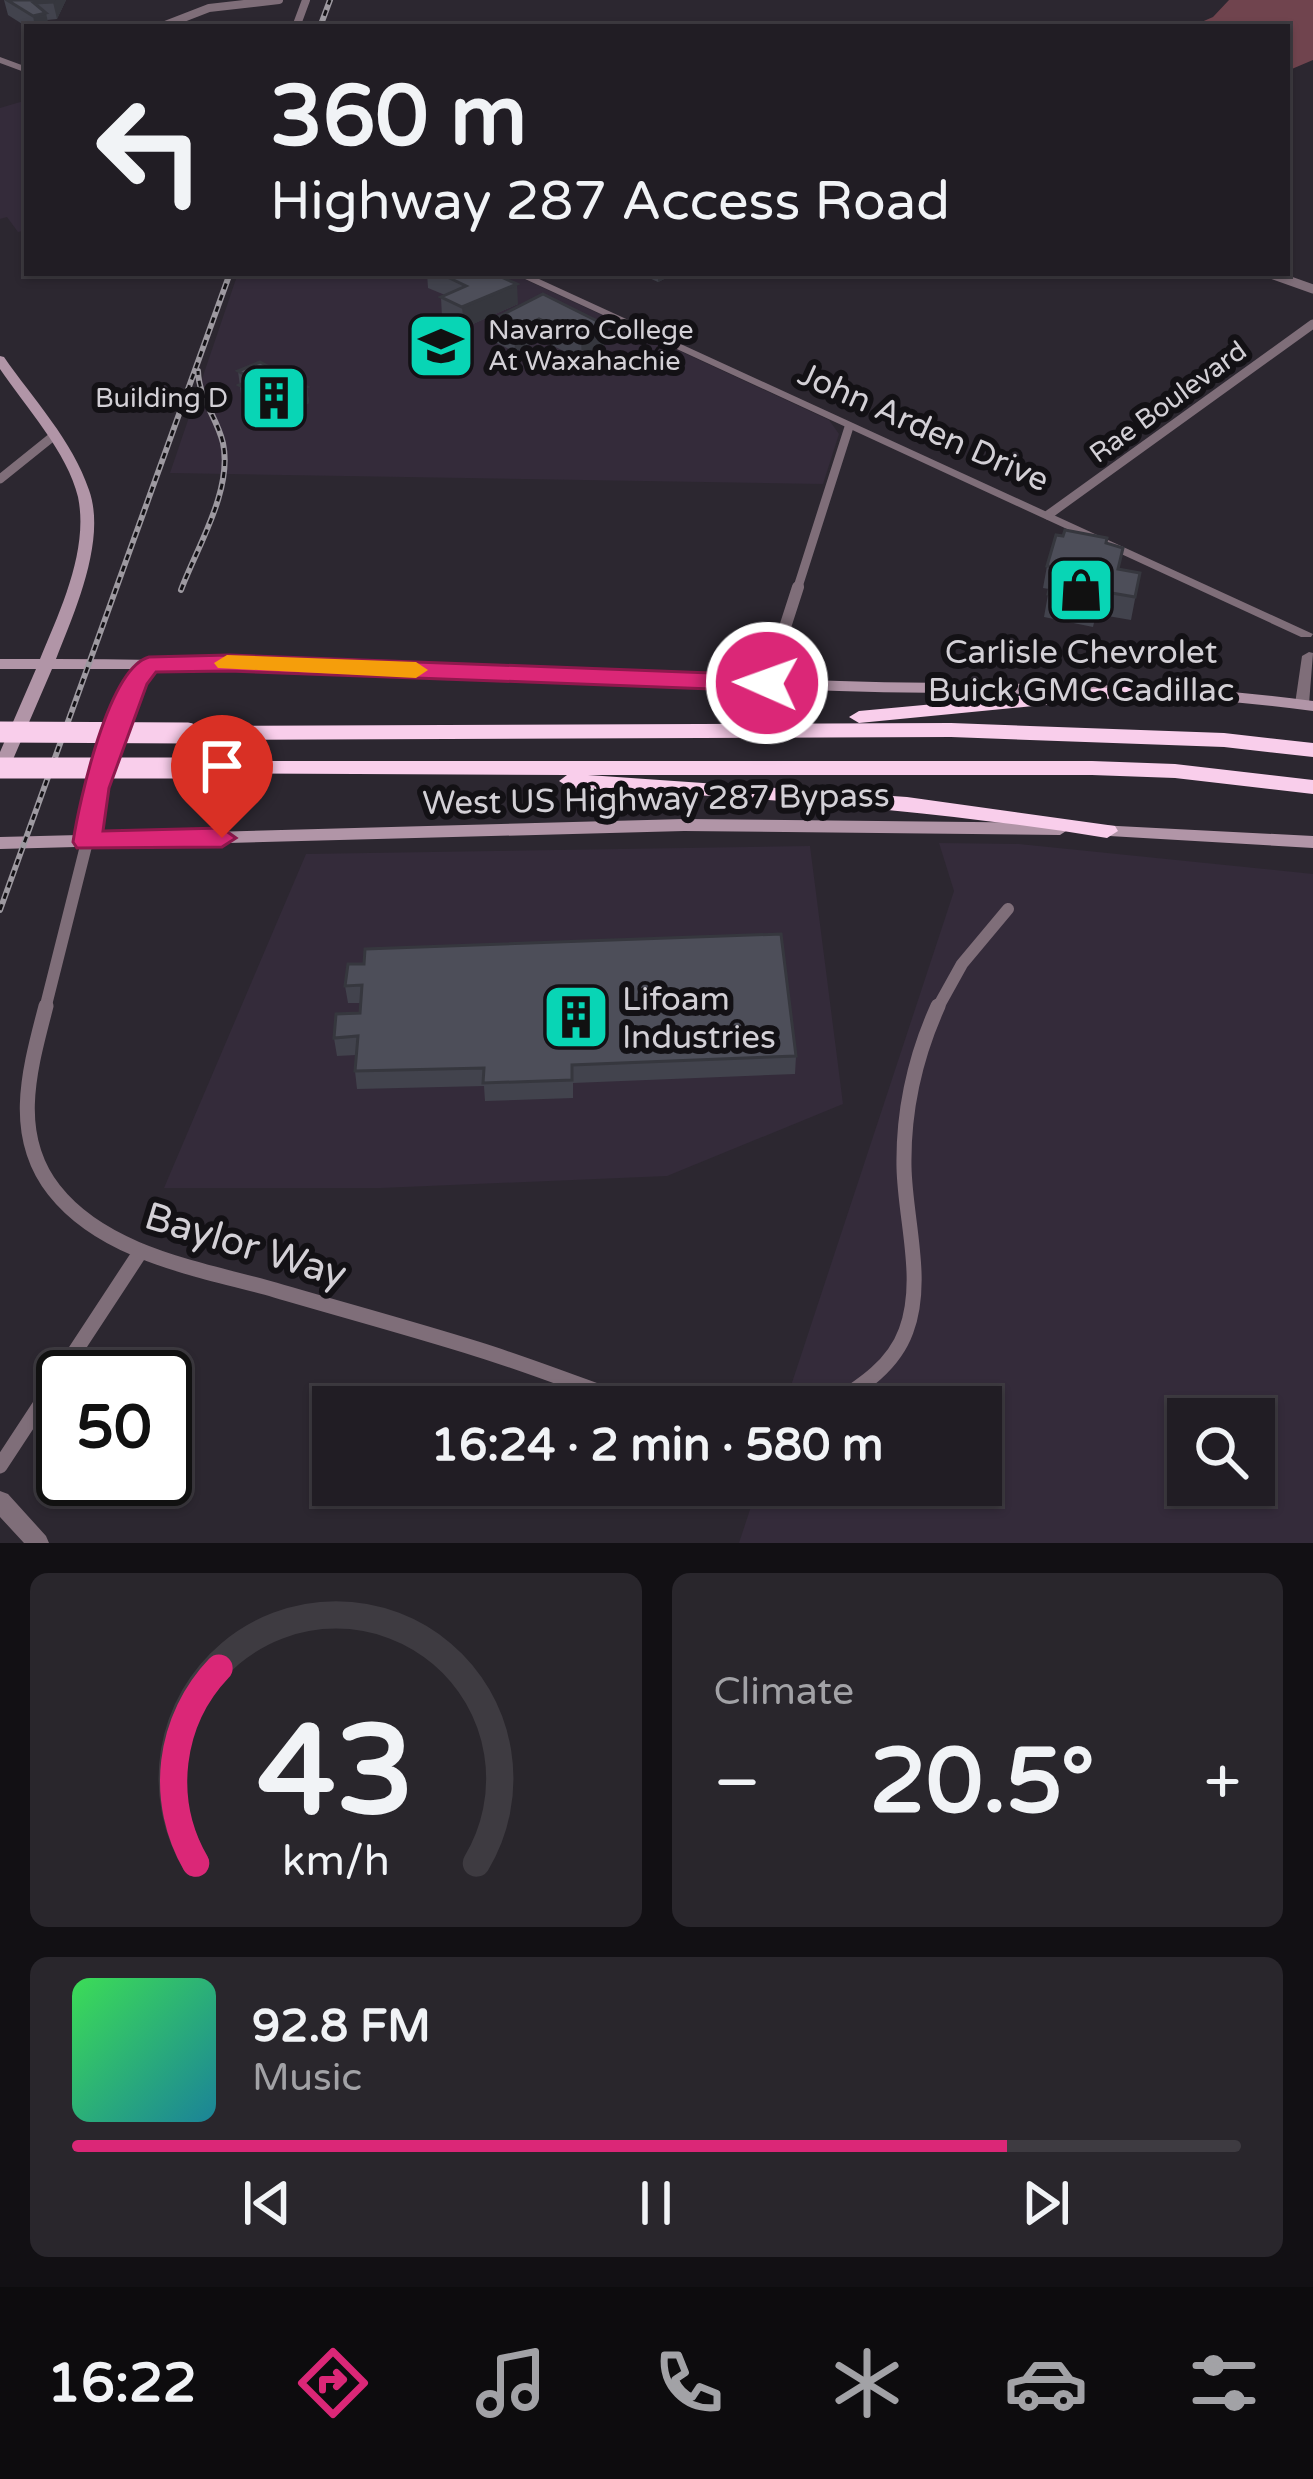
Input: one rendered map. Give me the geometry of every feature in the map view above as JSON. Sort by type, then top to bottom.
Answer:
[{"type":"highway","points":[[552,733],[874,717],[1169,688]]},
{"type":"highway","points":[[0,732],[1073,732],[1313,750]]},
{"type":"highway","points":[[414,768],[447,776],[874,800],[1107,832]]},
{"type":"highway","points":[[0,770],[1092,768],[1175,771],[1313,787]]},
{"type":"main road","points":[[0,360],[83,491],[87,510],[82,566],[0,770]]},
{"type":"main road","points":[[0,664],[249,663],[767,683],[1169,688],[1308,705]]},
{"type":"main road","points":[[87,842],[95,788],[135,682],[149,664]]},
{"type":"main road","name":"West US Highway 287 Bypass","points":[[0,843],[684,825],[963,825],[1312,842]]},
{"type":"street","points":[[168,24],[209,8],[279,0]]},
{"type":"street","name":"John Arden Drive","points":[[524,276],[1310,635]]},
{"type":"street","points":[[1276,276],[1313,289]]},
{"type":"street","name":"Rae Boulevard","points":[[1048,515],[1313,323]]},
{"type":"street","points":[[767,683],[849,427]]},
{"type":"street","points":[[0,479],[51,437]]},
{"type":"street","points":[[1308,705],[1309,656]]},
{"type":"street","name":"Baylor Way","points":[[87,842],[25,1090],[26,1129],[35,1166],[58,1200],[90,1225],[141,1251],[396,1323],[579,1386]]},
{"type":"street","points":[[863,1386],[895,1356],[911,1319],[918,1281],[904,1165],[916,1065],[956,973],[1008,909]]},
{"type":"street","points":[[0,1466],[141,1251]]},
{"type":"street","points":[[0,1501],[38,1543]]},
{"type":"shaded area","points":[[1229,0],[1313,0],[1313,60],[1290,70],[1290,24],[1197,24],[1213,17]]},
{"type":"shaded area","points":[[24,101],[24,231],[18,232],[7,217],[0,219],[0,108]]},
{"type":"shaded area","name":"Navarro College At Waxahachie","points":[[237,276],[517,276],[829,420],[839,434],[823,484],[170,473]]},
{"type":"shaded area","points":[[939,843],[1019,844],[1313,874],[1313,1543],[739,1543],[751,1506],[1002,1506],[1002,1386],[791,1386],[954,891]]},
{"type":"shaded area","points":[[810,846],[843,1104],[667,1176],[381,1188],[164,1188],[306,854]]},
{"type":"building","points":[[7,0],[54,0],[34,3],[46,13],[33,16]]},
{"type":"building","points":[[445,276],[499,276],[517,284],[462,307],[441,297],[466,286]]},
{"type":"building","points":[[543,294],[603,327],[581,339],[539,319],[514,331],[492,320]]},
{"type":"building","points":[[260,362],[307,387],[285,397],[268,388],[256,394],[239,385],[252,379],[238,371]]},
{"type":"building","points":[[1065,530],[1107,538],[1106,543],[1123,548],[1118,569],[1140,573],[1135,597],[1100,591],[1097,604],[1048,594],[1055,567],[1047,566],[1056,535],[1063,536]]},
{"type":"building","name":"Lifoam Industries","points":[[781,934],[796,1056],[572,1065],[572,1080],[483,1083],[484,1068],[355,1071],[358,1036],[334,1038],[336,1014],[360,1013],[362,985],[345,986],[348,964],[364,964],[365,949]]},
{"type":"railway","points":[[321,24],[330,0]]},
{"type":"railway","points":[[0,910],[229,276]]},
{"type":"railway","points":[[181,590],[212,518],[225,461],[198,371]]},
{"type":"slow traffic","points":[[227,663],[416,670]]},
{"type":"place","name":"Navarro College At Waxahachie","points":[[441,346]]},
{"type":"place","name":"Building D","points":[[274,398]]},
{"type":"place","name":"Carlisle Chevrolet Buick GMC Cadillac","points":[[1081,590]]},
{"type":"place","name":"Lifoam Industries","points":[[576,1017]]},
{"type":"route","points":[[222,838],[87,842],[95,788],[135,682],[149,664],[767,683]]}]
